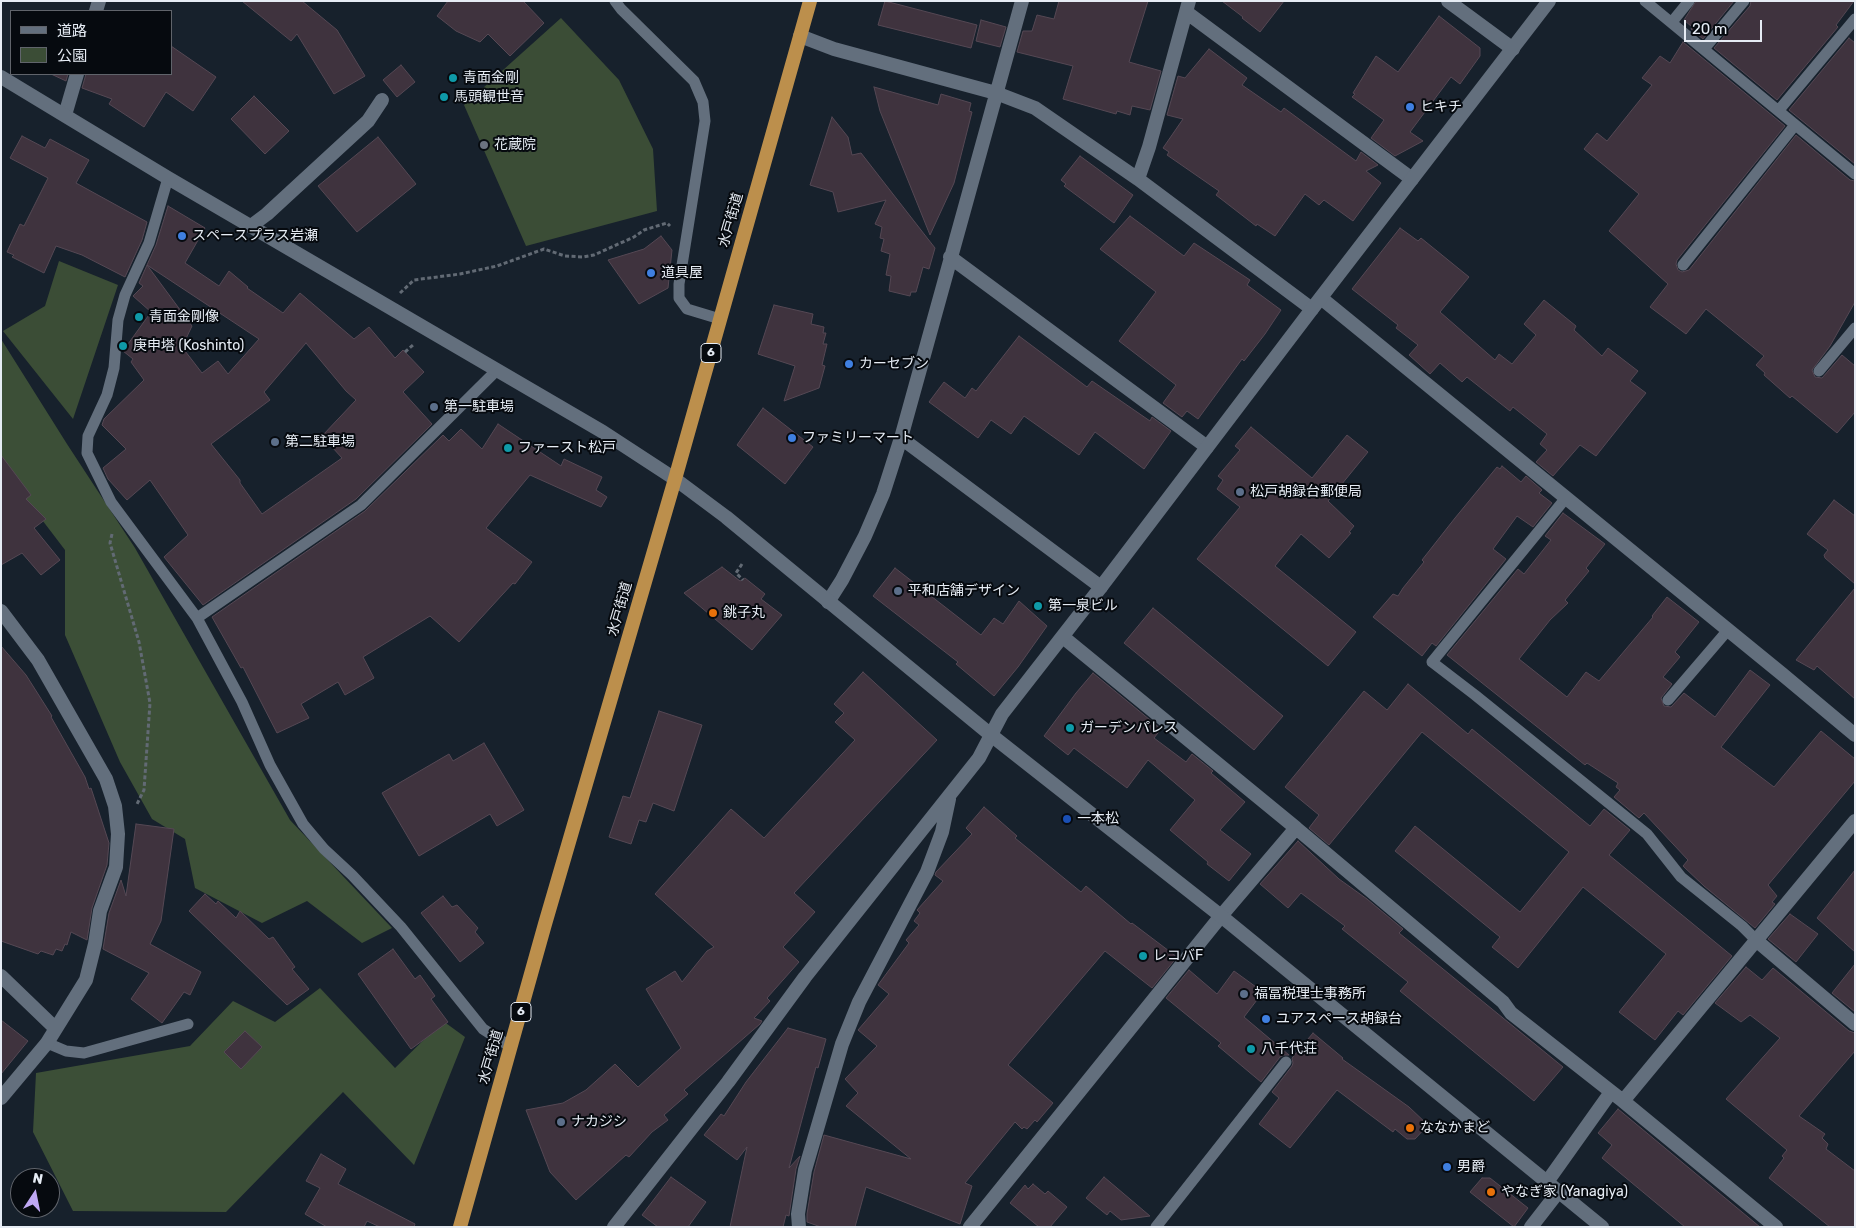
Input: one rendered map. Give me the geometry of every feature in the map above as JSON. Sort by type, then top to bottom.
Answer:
[{"type":"highway","name":"水戸街道","points":[[460,1227],[550,906],[675,479],[810,1]]},
{"type":"street","points":[[828,602],[865,536],[883,494],[901,438],[1022,1]]},
{"type":"street","points":[[1448,1],[1513,49]]},
{"type":"street","points":[[614,1227],[728,1082],[805,978],[979,758],[1002,714],[1063,637],[1549,1]]},
{"type":"street","points":[[1138,179],[1149,148],[1187,6],[1412,179]]},
{"type":"street","points":[[800,36],[834,49],[996,92],[1035,108],[1316,304],[1565,498],[1855,735]]},
{"type":"street","points":[[65,115],[77,75]]},
{"type":"street","points":[[1,77],[168,178],[603,432],[675,479],[726,517],[991,735],[1221,916],[1602,1227]]},
{"type":"street","points":[[251,226],[267,214],[368,121],[382,100]]},
{"type":"street","points":[[950,257],[1207,447]]},
{"type":"street","points":[[901,438],[1101,587]]},
{"type":"street","points":[[1,611],[38,660],[106,779],[115,806],[118,834],[116,867],[100,912],[95,944],[86,980],[47,1042],[1,1098]]},
{"type":"street","points":[[1063,637],[1504,1002],[1511,1013],[1623,1101],[1776,1227]]},
{"type":"street","points":[[799,1227],[798,1214],[805,1170],[842,1044],[858,1002],[927,872],[942,832],[950,795]]},
{"type":"street","points":[[1623,1101],[1855,821]]},
{"type":"street","points":[[970,1227],[1221,916],[1296,828]]},
{"type":"street","points":[[1756,941],[1855,1024]]},
{"type":"street","points":[[1,976],[55,1028]]},
{"type":"street","points":[[1547,1182],[1611,1092]]},
{"type":"street","points":[[1531,1227],[1558,1191]]},
{"type":"lane","points":[[615,1],[694,81],[703,102],[705,121],[679,284],[679,298],[687,309],[720,319]]},
{"type":"lane","points":[[1645,1],[1855,174]]},
{"type":"lane","points":[[1672,22],[1689,1]]},
{"type":"lane","points":[[1704,49],[1744,1]]},
{"type":"lane","points":[[1779,110],[1855,19]]},
{"type":"lane","points":[[1683,265],[1795,125]]},
{"type":"lane","points":[[168,178],[149,243],[125,295],[118,320],[114,368],[107,395],[88,436],[87,453],[110,502],[197,618],[242,702],[270,765],[303,824],[324,850],[352,875],[401,927],[483,1029],[511,1047]]},
{"type":"lane","points":[[1819,371],[1855,328]]},
{"type":"lane","points":[[197,618],[362,505],[497,370]]},
{"type":"lane","points":[[1565,498],[1432,662],[1476,695],[1647,834],[1682,877],[1742,926],[1756,941]]},
{"type":"lane","points":[[1668,700],[1728,630]]},
{"type":"lane","points":[[47,1042],[66,1051],[84,1053],[188,1024]]},
{"type":"lane","points":[[1156,1227],[1286,1062]]},
{"type":"path","points":[[391,308],[401,291],[414,280],[460,274],[496,266],[544,249],[565,256],[583,257],[594,255],[634,237],[644,230],[667,223],[686,239]]},
{"type":"path","points":[[405,352],[414,344]]},
{"type":"path","points":[[118,834],[134,811],[144,790],[150,703],[139,642],[110,543],[113,528],[122,518]]},
{"type":"path","points":[[742,564],[736,573],[743,580]]},
{"type":"green space","points":[[561,18],[619,80],[653,149],[657,211],[526,246],[464,105]]},
{"type":"green space","points":[[59,261],[118,285],[73,419],[3,331],[45,306]]},
{"type":"green space","points":[[1,339],[135,548],[290,820],[392,928],[362,943],[307,901],[262,923],[195,888],[185,839],[152,819],[120,762],[65,635],[65,550],[1,466]]},
{"type":"green space","points":[[320,988],[395,1068],[443,1021],[465,1037],[414,1165],[343,1092],[226,1212],[73,1211],[60,1185],[60,1168],[51,1168],[33,1132],[36,1073],[190,1046],[233,1001],[275,1022]]},
{"type":"building","points":[[242,1],[302,1],[337,30],[365,76],[334,94],[297,34],[291,41]]},
{"type":"building","points":[[448,1],[523,1],[544,23],[510,56],[488,34],[480,42],[456,31],[437,16]]},
{"type":"building","points":[[885,1],[977,25],[971,48],[878,25]]},
{"type":"building","points":[[1059,1],[1148,1],[1129,62],[1161,71],[1150,110],[1132,106],[1130,115],[1117,111],[1116,114],[1063,99],[1073,66],[1017,52],[1023,31],[1032,31],[1037,15],[1054,19]]},
{"type":"building","points":[[1222,1],[1284,1],[1260,32]]},
{"type":"building","points":[[1696,1],[1734,1],[1703,39],[1684,20]]},
{"type":"building","points":[[1751,1],[1854,1],[1836,25],[1838,27],[1777,100],[1714,48],[1750,6]]},
{"type":"building","points":[[1439,16],[1480,48],[1480,56],[1460,84],[1451,77],[1410,132],[1423,141],[1395,156],[1371,138],[1384,120],[1352,97],[1355,94],[1353,93],[1376,56],[1398,72]]},
{"type":"building","points":[[981,20],[1006,27],[1000,47],[976,41]]},
{"type":"building","points":[[1849,38],[1855,43],[1855,164],[1789,110]]},
{"type":"building","points":[[1683,42],[1785,126],[1677,260],[1678,270],[1682,272],[1689,270],[1796,135],[1850,180],[1855,181],[1855,302],[1830,346],[1812,370],[1815,377],[1822,378],[1842,355],[1855,366],[1855,412],[1837,433],[1792,396],[1790,398],[1764,375],[1765,373],[1756,365],[1764,356],[1706,309],[1686,334],[1650,307],[1668,284],[1609,231],[1639,194],[1584,149],[1597,133],[1607,141],[1652,85],[1642,78],[1660,56],[1670,63]]},
{"type":"building","points":[[172,47],[216,77],[193,111],[166,92],[144,127],[109,104],[112,99],[82,88],[86,75],[172,75]]},
{"type":"building","points":[[1209,49],[1247,78],[1242,85],[1281,112],[1284,108],[1356,161],[1361,152],[1378,165],[1366,171],[1381,183],[1353,221],[1324,200],[1319,205],[1305,194],[1275,236],[1257,224],[1256,226],[1216,195],[1219,191],[1167,155],[1169,152],[1163,148],[1183,119],[1167,115],[1178,76],[1185,78]]},
{"type":"building","points":[[401,65],[415,82],[397,97],[383,80]]},
{"type":"building","points":[[53,75],[68,75],[66,81]]},
{"type":"building","points":[[874,87],[938,105],[941,94],[971,103],[969,111],[972,112],[954,183],[930,235],[880,111]]},
{"type":"building","points":[[254,96],[289,131],[265,154],[231,119]]},
{"type":"building","points":[[832,117],[848,137],[852,155],[861,153],[935,248],[929,269],[923,267],[916,292],[911,292],[910,296],[889,291],[891,276],[886,275],[890,254],[881,251],[884,239],[880,238],[882,227],[875,224],[886,200],[838,212],[833,192],[810,185]]},
{"type":"building","points":[[22,136],[45,148],[50,139],[89,160],[76,183],[147,222],[142,240],[125,277],[82,255],[56,246],[44,273],[12,257],[14,255],[7,252],[20,224],[24,226],[48,178],[10,158]]},
{"type":"building","points":[[378,137],[416,184],[357,232],[318,186]]},
{"type":"building","points":[[1080,156],[1133,195],[1114,223],[1064,186],[1066,184],[1061,180]]},
{"type":"building","points":[[168,206],[205,228],[185,263],[219,286],[229,271],[247,288],[283,313],[300,293],[354,339],[369,327],[395,358],[403,350],[424,372],[403,392],[432,424],[356,499],[203,605],[164,557],[188,535],[150,480],[127,500],[108,479],[103,468],[126,449],[102,425],[104,419],[144,380],[131,362],[133,359],[123,351],[151,312],[133,296],[143,286],[139,283],[147,265],[156,245]],"holes":[[[147,265],[259,339],[228,374],[218,361],[202,373],[182,347],[192,326]],[[306,343],[346,391],[356,400],[322,436],[342,458],[262,514],[240,483],[240,480],[211,444],[270,400],[264,392]]]},
{"type":"building","points":[[1130,216],[1184,256],[1194,243],[1250,280],[1247,285],[1281,310],[1265,334],[1244,361],[1242,359],[1198,419],[1187,411],[1182,417],[1163,403],[1176,385],[1119,341],[1156,292],[1100,249]]},
{"type":"building","points":[[1400,228],[1418,241],[1421,238],[1469,277],[1440,312],[1495,360],[1499,354],[1512,364],[1536,335],[1524,324],[1544,300],[1576,326],[1574,330],[1602,356],[1608,348],[1638,371],[1630,381],[1646,393],[1596,456],[1580,445],[1553,476],[1536,462],[1547,450],[1540,444],[1547,434],[1513,407],[1510,411],[1467,377],[1462,382],[1440,363],[1430,374],[1409,355],[1418,345],[1396,328],[1398,325],[1352,289]]},
{"type":"building","points":[[661,236],[672,250],[668,288],[639,304],[608,260],[644,249]]},
{"type":"building","points":[[774,305],[813,314],[811,324],[824,327],[823,333],[826,333],[823,344],[827,344],[822,365],[825,366],[819,388],[784,401],[795,366],[758,354]]},
{"type":"building","points":[[1019,336],[1087,387],[1092,381],[1150,421],[1152,417],[1171,431],[1144,469],[1095,432],[1079,455],[1024,416],[1011,434],[991,420],[978,438],[929,402],[944,382],[965,398],[972,388],[976,391]]},
{"type":"building","points":[[763,408],[813,447],[785,484],[737,445]]},
{"type":"building","points":[[498,424],[561,466],[564,459],[602,477],[596,490],[607,497],[601,507],[530,475],[486,528],[532,562],[515,584],[513,583],[459,642],[430,616],[363,657],[374,678],[345,695],[338,682],[301,704],[309,718],[277,733],[243,667],[241,668],[212,617],[365,511],[443,435],[449,441],[461,429],[482,449]]},
{"type":"building","points":[[1251,427],[1312,478],[1347,435],[1368,452],[1328,501],[1354,526],[1349,532],[1351,533],[1329,558],[1301,534],[1275,566],[1356,632],[1328,666],[1197,559],[1240,507],[1217,489],[1223,480],[1218,476],[1240,450],[1235,446]]},
{"type":"building","points":[[1,455],[31,495],[26,499],[46,519],[34,528],[60,560],[41,575],[22,553],[1,565]]},
{"type":"building","points":[[1502,466],[1521,482],[1526,476],[1542,490],[1539,493],[1552,503],[1533,527],[1517,516],[1493,549],[1506,559],[1436,646],[1432,643],[1422,656],[1373,617],[1393,594],[1398,596],[1424,562],[1422,560],[1455,518],[1497,467],[1500,469]]},
{"type":"building","points":[[1834,500],[1855,516],[1855,584],[1825,558],[1824,555],[1828,550],[1807,534]]},
{"type":"building","points":[[1563,513],[1605,544],[1586,568],[1589,571],[1565,600],[1568,603],[1550,620],[1519,659],[1567,697],[1586,672],[1599,681],[1653,617],[1667,597],[1699,622],[1675,652],[1680,657],[1663,677],[1672,684],[1661,698],[1664,706],[1671,707],[1684,693],[1715,717],[1750,670],[1770,685],[1721,747],[1774,787],[1821,731],[1855,759],[1855,781],[1768,885],[1777,896],[1772,902],[1775,904],[1755,928],[1683,866],[1688,860],[1644,813],[1639,818],[1614,797],[1620,790],[1616,787],[1618,783],[1587,763],[1585,765],[1447,655],[1518,569],[1524,574],[1551,540],[1545,536]]},
{"type":"building","points":[[722,567],[740,581],[745,578],[765,594],[761,599],[782,615],[752,650],[684,593]]},
{"type":"building","points":[[895,568],[981,635],[994,618],[1003,624],[1019,601],[1047,626],[1018,667],[994,696],[956,664],[958,662],[873,596]]},
{"type":"building","points":[[1855,588],[1855,699],[1817,666],[1814,670],[1796,660]]},
{"type":"building","points":[[1153,608],[1283,716],[1254,750],[1124,643]]},
{"type":"building","points":[[1,646],[26,675],[52,716],[85,777],[89,789],[91,788],[109,843],[107,865],[92,908],[87,940],[71,932],[67,945],[65,944],[62,951],[56,949],[53,955],[41,951],[38,954],[1,941]]},
{"type":"building","points":[[863,672],[937,740],[794,893],[815,912],[783,947],[799,962],[767,998],[770,1001],[754,1018],[762,1021],[760,1024],[684,1090],[688,1094],[664,1115],[668,1120],[652,1132],[629,1157],[626,1155],[576,1200],[550,1172],[526,1110],[563,1103],[586,1090],[615,1064],[638,1087],[681,1048],[646,989],[675,971],[682,982],[707,951],[714,947],[655,894],[731,809],[764,838],[855,740],[835,722],[844,713],[834,704]]},
{"type":"building","points":[[1093,673],[1161,729],[1154,738],[1186,762],[1192,754],[1245,802],[1220,830],[1251,854],[1229,881],[1207,864],[1208,862],[1170,830],[1195,800],[1148,760],[1127,788],[1074,748],[1068,755],[1044,736]]},
{"type":"building","points":[[1408,684],[1468,734],[1472,729],[1590,826],[1604,809],[1630,830],[1609,855],[1732,956],[1683,1015],[1678,1011],[1655,1040],[1619,1012],[1666,954],[1583,887],[1518,968],[1492,947],[1500,937],[1395,851],[1415,826],[1520,912],[1569,852],[1422,732],[1329,845],[1309,828],[1319,815],[1285,787],[1364,691],[1387,710]]},
{"type":"building","points":[[659,711],[702,725],[674,811],[653,803],[646,822],[639,820],[631,844],[609,837],[623,796],[630,798]]},
{"type":"building","points":[[484,743],[524,810],[497,826],[490,814],[419,856],[382,793],[449,754],[453,761]]},
{"type":"building","points":[[984,807],[1017,836],[1015,838],[1081,892],[1086,886],[1131,924],[1177,957],[1152,988],[1105,951],[1008,1065],[1053,1103],[1037,1122],[1035,1120],[1027,1129],[1024,1127],[1022,1129],[1015,1122],[965,1183],[972,1186],[960,1224],[866,1187],[855,1227],[821,1227],[807,1222],[814,1172],[824,1135],[911,1159],[846,1106],[858,1093],[845,1079],[877,1046],[858,1030],[889,994],[878,985],[909,943],[906,940],[919,925],[914,921],[920,913],[917,910],[943,881],[935,875],[936,872],[972,834],[966,828]]},
{"type":"building","points":[[136,824],[174,829],[161,921],[150,944],[201,972],[190,995],[184,992],[162,1023],[131,999],[149,973],[103,949],[109,913],[121,880],[126,896]]},
{"type":"building","points":[[1298,841],[1339,879],[1403,929],[1399,933],[1563,1067],[1534,1101],[1400,991],[1408,982],[1342,929],[1345,926],[1301,893],[1288,908],[1260,884]]},
{"type":"building","points":[[1855,870],[1855,952],[1817,918]]},
{"type":"building","points":[[205,894],[216,904],[218,901],[236,918],[240,911],[269,939],[273,937],[295,967],[292,969],[309,989],[287,1005],[189,911]]},
{"type":"building","points":[[443,896],[452,907],[457,905],[478,928],[475,932],[484,943],[460,962],[421,913]]},
{"type":"building","points":[[1790,914],[1818,934],[1796,962],[1768,939]]},
{"type":"building","points":[[393,949],[415,979],[420,975],[435,996],[431,999],[448,1022],[411,1049],[358,974]]},
{"type":"building","points":[[1855,964],[1855,1012],[1832,993]]},
{"type":"building","points":[[1746,967],[1762,980],[1773,968],[1849,1031],[1855,1033],[1855,1051],[1799,1116],[1825,1134],[1822,1138],[1828,1144],[1826,1149],[1855,1171],[1855,1227],[1830,1227],[1769,1178],[1784,1158],[1782,1156],[1787,1150],[1726,1099],[1780,1038],[1750,1015],[1741,1022],[1715,1003]]},
{"type":"building","points":[[1189,970],[1217,994],[1234,971],[1263,992],[1244,1017],[1289,1055],[1280,1057],[1261,1082],[1218,1046],[1221,1043],[1166,998]]},
{"type":"building","points":[[1,1020],[28,1041],[1,1074]]},
{"type":"building","points":[[788,1028],[826,1039],[818,1068],[816,1067],[789,1168],[800,1156],[796,1169],[789,1216],[786,1215],[783,1227],[730,1227],[747,1147],[737,1160],[704,1135],[721,1114],[724,1116],[746,1082]]},
{"type":"building","points":[[245,1031],[262,1047],[241,1069],[224,1052]]},
{"type":"building","points":[[1313,1033],[1342,1059],[1409,1107],[1428,1125],[1415,1139],[1407,1139],[1395,1129],[1393,1132],[1337,1090],[1290,1148],[1259,1124],[1279,1098],[1272,1092],[1292,1066],[1292,1058]]},
{"type":"building","points":[[1618,1109],[1760,1227],[1685,1227],[1602,1158],[1612,1145],[1598,1133]]},
{"type":"building","points":[[321,1154],[346,1169],[338,1184],[415,1224],[414,1227],[380,1227],[367,1221],[364,1227],[327,1227],[305,1214],[320,1188],[306,1181]]},
{"type":"building","points":[[671,1177],[706,1202],[688,1227],[658,1227],[642,1215]]},
{"type":"building","points":[[1104,1177],[1150,1216],[1121,1220],[1110,1211],[1107,1215],[1086,1198]]},
{"type":"building","points":[[1482,1178],[1490,1178],[1528,1208],[1514,1227],[1470,1192]]},
{"type":"building","points":[[1033,1184],[1045,1194],[1048,1191],[1067,1207],[1050,1227],[1039,1227],[1010,1203],[1025,1185],[1028,1189]]},
{"type":"place","name":"青面金剛","points":[[453,78]]},
{"type":"place","name":"馬頭観世音","points":[[444,97]]},
{"type":"place","name":"ヒキチ","points":[[1410,107]]},
{"type":"place","name":"花蔵院","points":[[484,145]]},
{"type":"place","name":"スペースプラス岩瀬","points":[[182,236]]},
{"type":"place","name":"道具屋","points":[[651,273]]},
{"type":"place","name":"青面金剛像","points":[[139,317]]},
{"type":"place","name":"庚申塔 (Koshinto)","points":[[123,346]]},
{"type":"place","name":"カーセブン","points":[[849,364]]},
{"type":"place","name":"第一駐車場","points":[[434,407]]},
{"type":"place","name":"ファミリーマート","points":[[792,438]]},
{"type":"place","name":"第二駐車場","points":[[275,442]]},
{"type":"place","name":"ファースト松戸","points":[[508,448]]},
{"type":"place","name":"松戸胡録台郵便局","points":[[1240,492]]},
{"type":"place","name":"平和店舗デザイン","points":[[898,591]]},
{"type":"place","name":"第一泉ビル","points":[[1038,606]]},
{"type":"place","name":"銚子丸","points":[[713,613]]},
{"type":"place","name":"ガーデンパレス","points":[[1070,728]]},
{"type":"place","name":"一本松","points":[[1067,819]]},
{"type":"place","name":"レコバF","points":[[1143,956]]},
{"type":"place","name":"福冨税理士事務所","points":[[1244,994]]},
{"type":"place","name":"ユアスペース胡録台","points":[[1266,1019]]},
{"type":"place","name":"八千代荘","points":[[1251,1049]]},
{"type":"place","name":"ナカジシ","points":[[561,1122]]},
{"type":"place","name":"ななかまど","points":[[1410,1128]]},
{"type":"place","name":"男爵","points":[[1447,1167]]},
{"type":"place","name":"やなぎ家 (Yanagiya)","points":[[1491,1192]]}]
